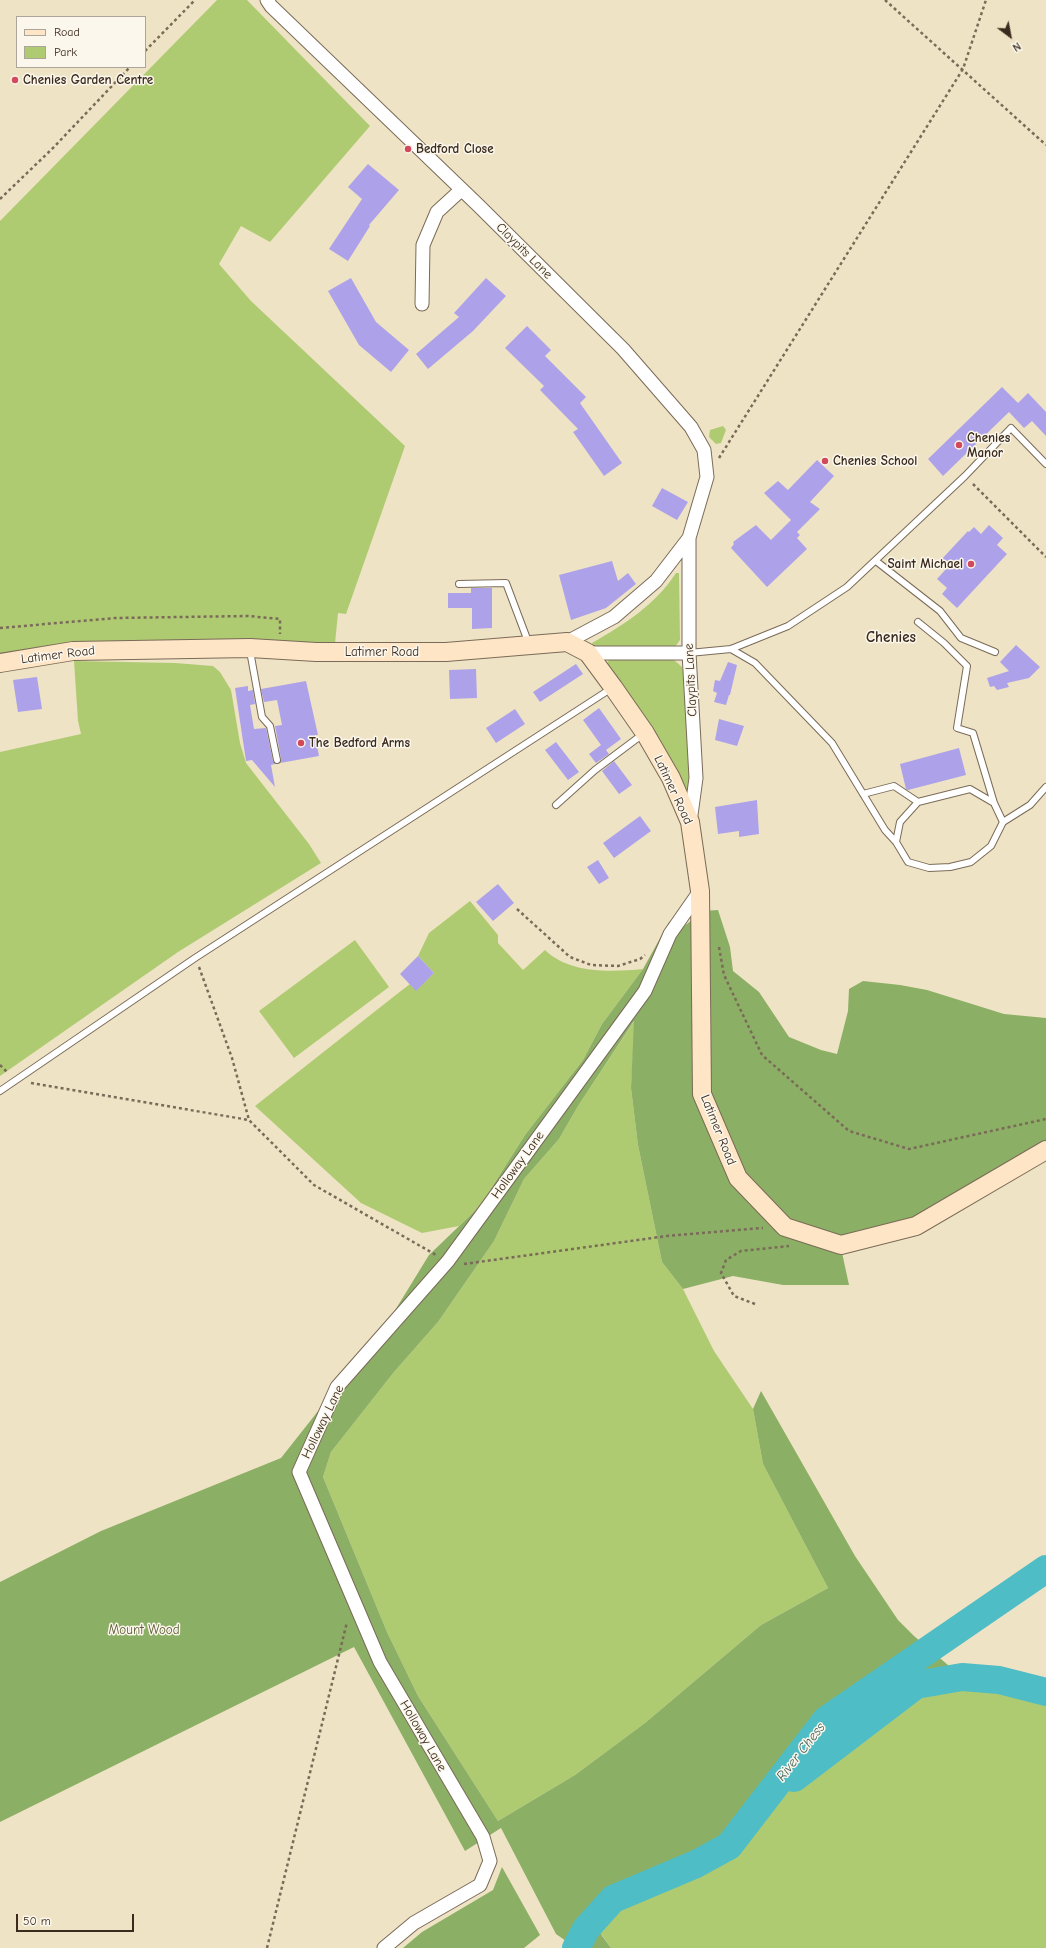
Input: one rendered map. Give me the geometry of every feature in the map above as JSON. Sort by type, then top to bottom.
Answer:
[{"type":"street","name":"Claypits Lane","points":[[267,0],[271,6],[479,206],[623,349],[691,427],[704,450],[707,477],[689,538],[689,653],[696,778],[690,822]]},
{"type":"street","points":[[422,304],[423,245],[437,212],[461,190]]},
{"type":"street","name":"Claypits Lane","points":[[567,642],[614,618],[656,581],[689,538]]},
{"type":"street","name":"Latimer Road","points":[[0,663],[73,651],[250,648],[316,652],[446,652],[567,642],[588,653],[645,733],[671,778],[690,822],[700,891],[702,1094],[738,1178],[785,1226],[841,1245],[916,1226],[1046,1150]]},
{"type":"street","points":[[588,653],[689,653]]},
{"type":"street","name":"Holloway Lane","points":[[384,1948],[414,1923],[480,1885],[490,1861],[483,1837],[380,1662],[299,1472],[337,1387],[448,1261],[646,991],[670,934],[700,891]]},
{"type":"lane","points":[[689,653],[731,649],[788,626],[847,587],[965,476],[1011,428],[1046,464]]},
{"type":"lane","points":[[876,561],[940,612],[961,638],[995,652]]},
{"type":"lane","points":[[460,584],[506,583],[530,645]]},
{"type":"lane","points":[[918,622],[944,643],[967,666],[957,728],[973,733],[994,803],[1003,822]]},
{"type":"lane","points":[[250,648],[262,717],[270,726],[277,760]]},
{"type":"lane","points":[[731,649],[755,663],[832,743],[885,830],[896,842],[908,862],[929,868],[950,867],[971,862],[991,846],[1003,822],[1030,805],[1046,786]]},
{"type":"lane","points":[[0,1091],[18,1080],[46,1058],[195,958],[613,687]]},
{"type":"lane","points":[[556,805],[595,770],[645,733]]},
{"type":"lane","points":[[863,794],[894,786],[918,802]]},
{"type":"lane","points":[[896,842],[900,822],[918,802],[970,789],[994,803]]},
{"type":"path","points":[[146,50],[195,0]]},
{"type":"path","points":[[885,0],[1046,145]]},
{"type":"path","points":[[707,477],[963,69],[986,0]]},
{"type":"path","points":[[0,199],[53,148],[129,68]]},
{"type":"path","points":[[965,476],[1046,556]]},
{"type":"path","points":[[0,628],[115,618],[248,616],[280,618],[280,650]]},
{"type":"path","points":[[517,909],[570,956],[591,965],[618,966],[640,959],[646,954]]},
{"type":"path","points":[[718,946],[724,975],[762,1055],[849,1131],[908,1150],[1046,1119]]},
{"type":"path","points":[[195,958],[232,1058],[249,1120],[314,1185],[454,1265],[667,1236],[785,1226]]},
{"type":"path","points":[[18,1080],[249,1120]]},
{"type":"path","points":[[755,1304],[734,1296],[730,1290],[721,1273],[726,1260],[741,1251],[796,1246]]},
{"type":"path","points":[[267,1948],[353,1598]]},
{"type":"green space","points":[[217,0],[247,0],[370,126],[270,242],[241,226],[219,264],[251,301],[405,446],[346,614],[338,613],[335,644],[0,655],[0,221]]},
{"type":"green space","points":[[723,426],[726,430],[721,443],[716,444],[709,437],[710,430]]},
{"type":"green space","points":[[676,573],[679,573],[680,640],[675,647],[594,647],[592,643],[628,621],[659,595]]},
{"type":"green space","points":[[613,658],[673,659],[682,667],[684,675],[691,787],[687,790],[684,790],[607,665],[608,661]]},
{"type":"green space","points":[[74,661],[175,663],[213,666],[220,672],[231,690],[240,743],[246,763],[309,844],[321,863],[178,952],[0,1076],[0,752],[81,734],[78,721]]},
{"type":"green space","points":[[470,901],[498,935],[498,943],[523,970],[545,950],[566,964],[591,970],[617,971],[643,969],[602,1024],[583,1060],[525,1135],[480,1206],[459,1226],[422,1233],[361,1203],[255,1106],[410,984],[416,990],[434,973],[418,956],[429,933]]},
{"type":"green space","points":[[718,910],[730,947],[733,971],[759,992],[789,1037],[821,1050],[837,1054],[848,1011],[849,989],[863,981],[927,990],[1004,1014],[1046,1018],[1046,1145],[939,1209],[841,1242],[785,1224],[740,1175],[704,1093],[703,911]]},
{"type":"green space","name":"Mount Wood","points":[[697,916],[698,1094],[735,1180],[783,1230],[841,1248],[849,1285],[783,1285],[733,1276],[683,1289],[662,1262],[638,1145],[631,1088],[634,1021],[578,1106],[559,1139],[524,1179],[494,1241],[438,1322],[394,1372],[331,1452],[323,1477],[387,1632],[418,1696],[498,1821],[575,1775],[645,1723],[761,1625],[828,1588],[763,1464],[753,1409],[761,1391],[855,1556],[898,1620],[914,1636],[962,1677],[916,1685],[766,1799],[729,1846],[696,1864],[610,1902],[592,1922],[611,1948],[576,1948],[556,1934],[501,1828],[465,1851],[354,1647],[0,1822],[0,1582],[101,1531],[281,1458],[386,1325],[429,1255],[480,1206],[525,1135],[583,1060],[602,1024],[643,969],[669,922],[683,927]]},
{"type":"green space","points":[[355,940],[389,987],[294,1058],[259,1011]]},
{"type":"green space","points":[[635,1020],[631,1088],[638,1145],[662,1262],[683,1289],[714,1351],[753,1409],[763,1464],[828,1588],[761,1625],[645,1723],[575,1775],[498,1821],[418,1696],[387,1632],[323,1477],[331,1452],[394,1372],[438,1322],[494,1241],[524,1179],[559,1139],[578,1106]]},
{"type":"green space","points":[[962,1677],[999,1680],[1046,1692],[1046,1948],[611,1948],[602,1935],[590,1948],[592,1922],[613,1899],[729,1846],[765,1800],[916,1685]]},
{"type":"green space","points":[[502,1867],[540,1935],[524,1948],[403,1948],[422,1932],[493,1890]]},
{"type":"building","points":[[368,164],[399,190],[369,225],[370,226],[348,261],[329,249],[362,199],[348,187]]},
{"type":"building","points":[[351,278],[376,322],[409,350],[391,372],[359,345],[328,291]]},
{"type":"building","points":[[486,278],[506,296],[473,331],[428,369],[416,354],[459,317],[454,313]]},
{"type":"building","points":[[527,326],[551,350],[545,356],[586,397],[580,403],[622,463],[604,476],[573,432],[578,429],[540,390],[544,386],[505,348]]},
{"type":"building","name":"Chenies Manor","points":[[1002,387],[1018,403],[1028,393],[1046,412],[1046,436],[1032,421],[1024,428],[1009,412],[943,476],[928,459]]},
{"type":"building","points":[[817,460],[834,476],[810,502],[820,509],[797,532],[800,535],[797,538],[807,549],[767,587],[731,548],[734,544],[733,542],[756,525],[771,540],[791,520],[764,493],[778,481],[788,490]]},
{"type":"building","points":[[662,488],[688,502],[677,520],[652,506]]},
{"type":"building","name":"Saint Michael","points":[[989,525],[1003,538],[997,545],[1007,554],[957,608],[942,594],[947,588],[937,579],[947,568],[940,561],[968,531],[969,532],[974,527],[981,534]]},
{"type":"building","points":[[612,561],[618,581],[628,573],[636,584],[606,608],[571,620],[559,575]]},
{"type":"building","points":[[471,588],[492,588],[492,628],[472,629],[472,608],[448,608],[448,593],[471,593]]},
{"type":"building","points":[[1016,645],[1040,667],[1029,678],[1007,683],[1009,687],[997,690],[994,686],[990,687],[987,678],[1009,671],[1000,662]]},
{"type":"building","points":[[728,662],[737,665],[730,695],[726,705],[714,702],[717,693],[713,691],[715,680],[720,681]]},
{"type":"building","points":[[576,664],[583,674],[540,702],[533,692]]},
{"type":"building","points":[[476,669],[477,698],[450,699],[449,670]]},
{"type":"building","points":[[37,677],[42,709],[18,712],[13,680]]},
{"type":"building","name":"The Bedford Arms","points":[[306,681],[318,735],[315,735],[319,756],[280,763],[281,759],[275,726],[282,725],[277,700],[264,702],[261,689]]},
{"type":"building","points":[[248,686],[248,691],[253,690],[255,704],[250,705],[254,729],[266,728],[273,761],[275,764],[271,765],[275,787],[252,760],[246,761],[235,688]]},
{"type":"building","points":[[599,708],[621,739],[606,750],[609,754],[596,763],[589,754],[601,745],[583,720]]},
{"type":"building","points":[[515,709],[525,724],[496,743],[486,728]]},
{"type":"building","points":[[719,719],[744,726],[737,746],[715,740]]},
{"type":"building","points":[[556,742],[579,772],[568,780],[545,750]]},
{"type":"building","points":[[959,748],[966,775],[908,790],[906,789],[900,764]]},
{"type":"building","points":[[614,761],[632,785],[619,794],[602,771]]},
{"type":"building","points":[[757,800],[759,834],[739,837],[739,831],[718,834],[715,807]]},
{"type":"building","points":[[640,816],[651,831],[614,858],[603,843]]},
{"type":"building","points":[[598,860],[609,878],[599,884],[587,867]]},
{"type":"building","points":[[498,884],[514,903],[493,921],[476,902]]},
{"type":"building","points":[[418,956],[434,973],[416,991],[400,974]]},
{"type":"waterway","name":"River Chess","points":[[576,1948],[586,1929],[613,1899],[696,1864],[729,1846],[826,1720],[1046,1569]]},
{"type":"waterway","points":[[794,1778],[916,1685],[962,1677],[999,1680],[1046,1692]]},
{"type":"place","name":"Chenies Garden Centre","points":[[15,80]]},
{"type":"place","name":"Bedford Close","points":[[408,149]]},
{"type":"place","name":"Chenies Manor","points":[[959,445]]},
{"type":"place","name":"Chenies School","points":[[825,461]]},
{"type":"place","name":"Saint Michael","points":[[971,564]]},
{"type":"place","name":"The Bedford Arms","points":[[301,743]]},
{"type":"district","name":"Chenies","points":[[891,638]]}]
